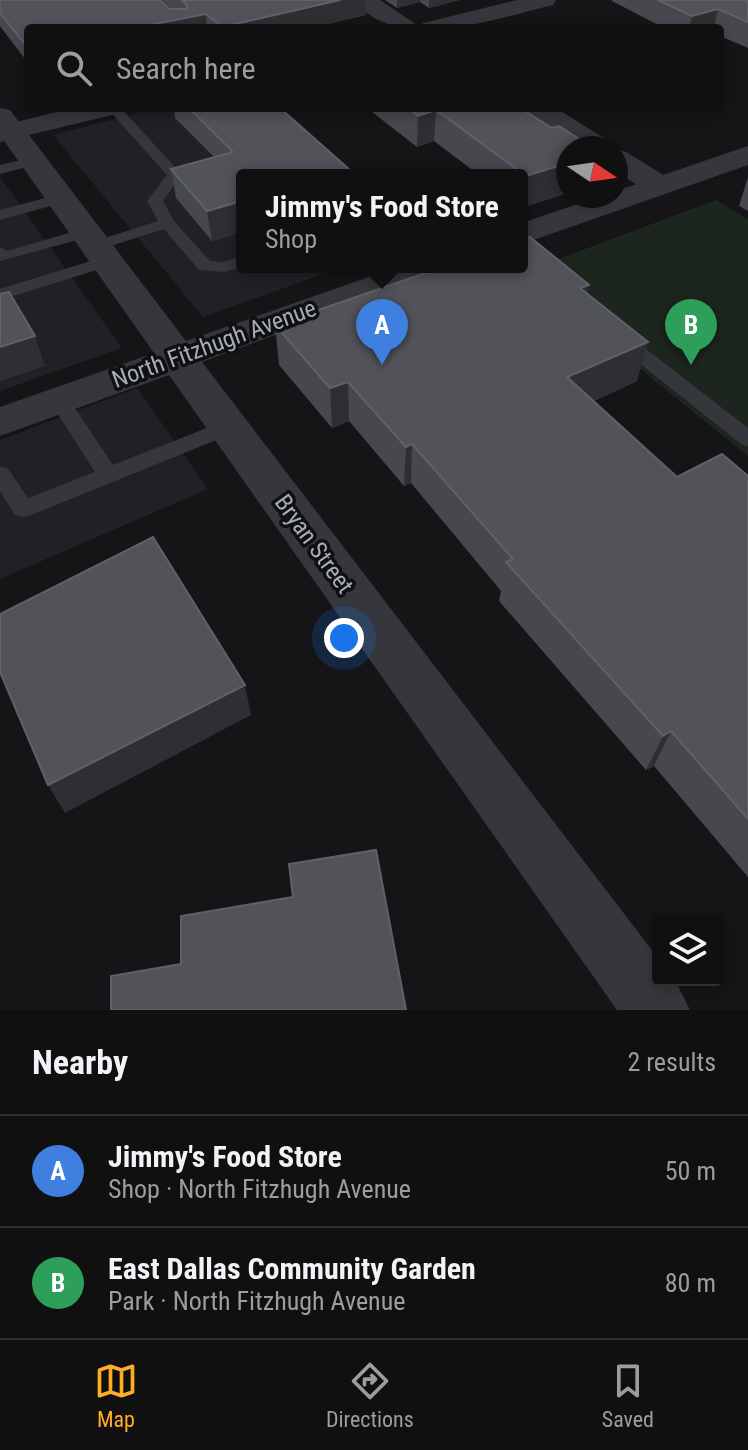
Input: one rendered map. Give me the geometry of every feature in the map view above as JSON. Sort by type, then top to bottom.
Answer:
[{"type":"street","points":[[365,0],[403,24]]},
{"type":"street","points":[[447,24],[545,0]]},
{"type":"street","points":[[9,143],[95,112]]},
{"type":"street","points":[[543,112],[581,136]]},
{"type":"street","name":"Bryan Street","points":[[9,143],[87,235],[657,1010]]},
{"type":"street","points":[[528,232],[748,155]]},
{"type":"street","points":[[628,166],[659,185]]},
{"type":"street","name":"North Fitzhugh Avenue","points":[[0,422],[410,273]]},
{"type":"lane","points":[[118,112],[175,175],[155,201],[167,223],[205,266],[224,267],[236,263]]},
{"type":"lane","points":[[0,215],[87,235]]},
{"type":"lane","points":[[0,252],[3,257],[87,235],[167,223]]},
{"type":"lane","points":[[0,295],[87,235]]},
{"type":"lane","points":[[612,332],[748,439]]},
{"type":"lane","points":[[59,400],[108,474]]},
{"type":"lane","points":[[0,474],[23,509],[229,427]]},
{"type":"shaded area","points":[[141,112],[275,112],[344,169],[236,169],[236,273],[326,273],[203,317],[53,135]]},
{"type":"shaded area","points":[[0,177],[122,348],[0,391]]},
{"type":"shaded area","points":[[716,200],[748,219],[748,456],[521,273],[528,273],[528,270]]},
{"type":"shaded area","points":[[137,388],[208,489],[0,579],[0,440]]},
{"type":"building","points":[[0,0],[160,0],[170,9],[187,9],[182,0],[340,0],[235,24],[218,24],[206,14],[155,24],[24,24],[24,43],[0,13]]},
{"type":"building","points":[[658,0],[748,0],[748,22],[718,9],[692,16]]},
{"type":"building","points":[[193,112],[285,112],[349,169],[236,169],[236,203],[207,211],[171,169],[233,152]]},
{"type":"building","points":[[439,112],[526,112],[552,128],[559,126],[574,136],[556,136],[556,167],[528,175],[528,169],[516,169]]},
{"type":"building","points":[[528,238],[589,285],[580,288],[648,342],[567,377],[677,477],[722,454],[748,476],[748,819],[671,731],[663,736],[506,562],[513,559],[412,444],[406,447],[348,382],[330,388],[275,325],[426,273],[528,273]]},
{"type":"building","points":[[9,292],[35,336],[0,347],[0,294]]},
{"type":"building","points":[[153,537],[245,685],[48,785],[0,672],[0,614]]},
{"type":"building","points":[[376,850],[406,1010],[111,1010],[111,976],[181,964],[181,916],[293,897],[289,864]]},
{"type":"place","name":"Jimmy's Food Store","points":[[382,365]]},
{"type":"place","name":"East Dallas Community Garden","points":[[691,365]]}]
